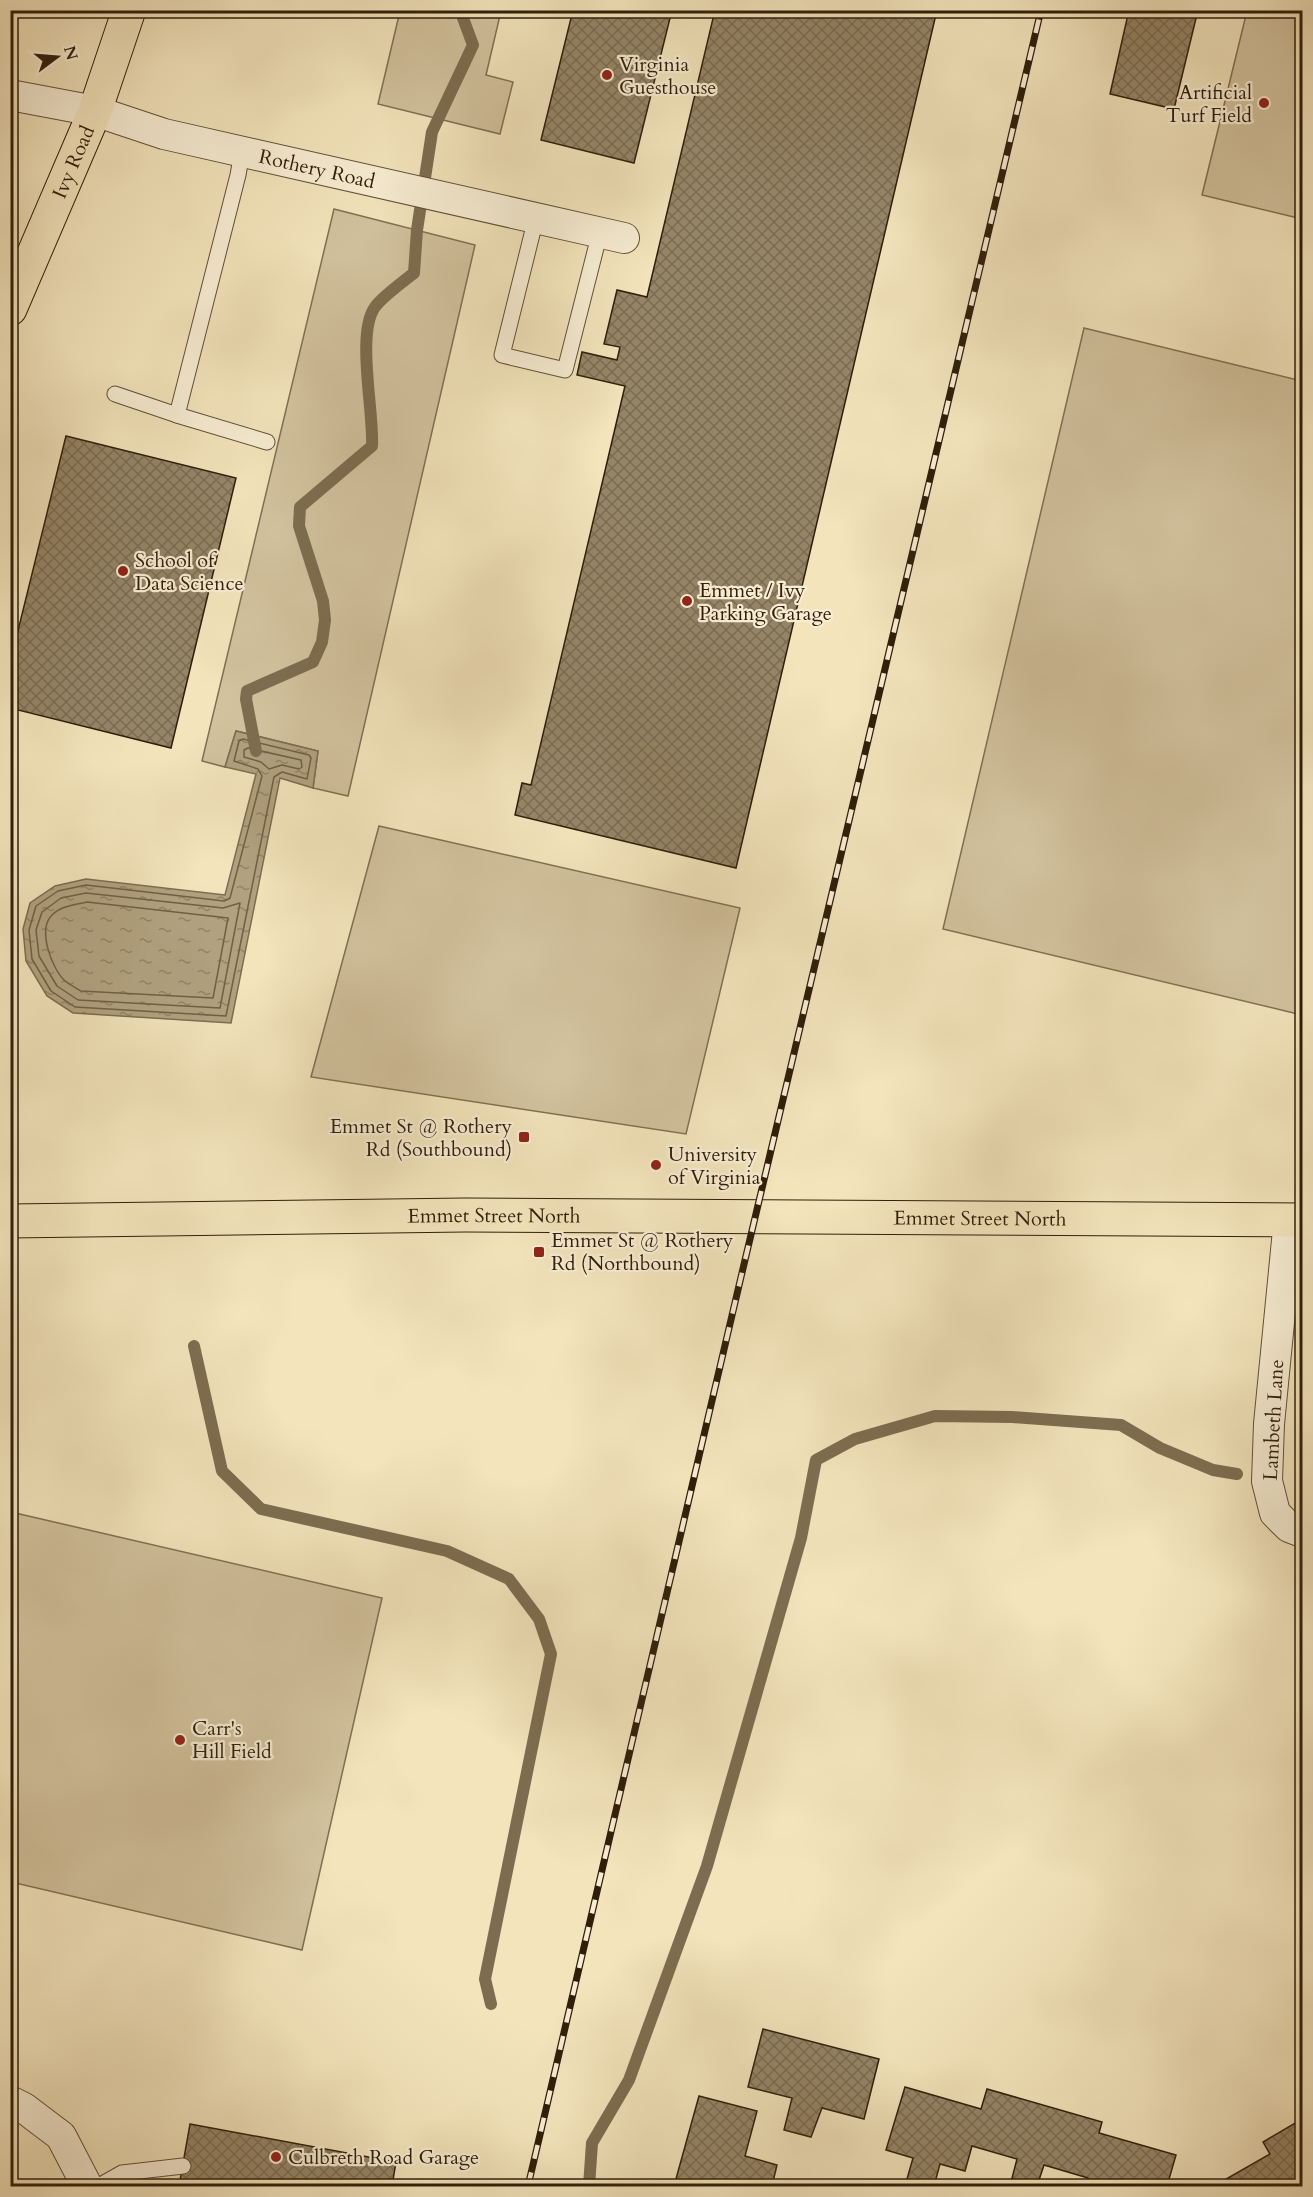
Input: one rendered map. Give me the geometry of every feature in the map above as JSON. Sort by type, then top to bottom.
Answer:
[{"type":"main road","name":"Ivy Road","points":[[10,309],[95,111],[129,10]]},
{"type":"main road","name":"Emmet Street North","points":[[10,1221],[465,1215],[1296,1220]]},
{"type":"street","name":"Rothery Road","points":[[10,95],[95,111],[164,134],[612,235]]},
{"type":"street","name":"Lambeth Lane","points":[[1296,1220],[1269,1424],[1267,1481],[1275,1513],[1289,1527],[1302,1532]]},
{"type":"street","points":[[10,2102],[24,2108],[61,2136],[87,2187]]},
{"type":"lane","points":[[177,415],[238,176],[242,152]]},
{"type":"lane","points":[[536,218],[502,355],[566,370],[612,235]]},
{"type":"lane","points":[[115,394],[267,442]]},
{"type":"lane","points":[[99,2187],[122,2174],[183,2166]]},
{"type":"shaded area","points":[[400,11],[501,11],[486,75],[513,82],[500,134],[378,104]]},
{"type":"shaded area","name":"Artificial Turf Field","points":[[1247,11],[1302,11],[1302,219],[1202,195]]},
{"type":"shaded area","points":[[334,209],[475,245],[348,796],[313,788],[318,751],[236,731],[225,767],[202,761]]},
{"type":"shaded area","points":[[1084,328],[1302,381],[1302,1015],[943,929]]},
{"type":"shaded area","points":[[379,826],[740,908],[686,1134],[311,1077]]},
{"type":"shaded area","name":"Carr's Hill Field","points":[[11,1512],[382,1598],[302,1950],[11,1882]]},
{"type":"water","points":[[236,731],[318,751],[313,788],[280,778],[231,1023],[73,1013],[47,996],[26,961],[23,929],[30,903],[55,886],[86,879],[225,895],[256,774],[225,767]]},
{"type":"building","name":"Virginia Guesthouse","points":[[573,10],[672,10],[634,163],[541,140]]},
{"type":"building","name":"Emmet / Ivy Parking Garage","points":[[715,10],[937,10],[736,868],[515,815],[522,783],[531,785],[625,386],[577,375],[582,352],[617,360],[620,347],[604,344],[617,290],[647,297]]},
{"type":"building","points":[[1129,10],[1198,10],[1174,109],[1110,94]]},
{"type":"building","name":"School of Data Science","points":[[66,436],[236,478],[171,748],[10,708],[10,663]]},
{"type":"building","points":[[763,2029],[879,2059],[864,2119],[822,2108],[811,2137],[784,2130],[792,2098],[748,2087]]},
{"type":"building","points":[[905,2087],[981,2109],[987,2089],[1102,2122],[1099,2133],[1176,2155],[1167,2186],[1085,2186],[1088,2178],[1044,2165],[1037,2186],[1010,2186],[1017,2159],[972,2146],[965,2171],[940,2164],[934,2186],[905,2186],[913,2158],[886,2150]]},
{"type":"building","points":[[699,2096],[757,2111],[745,2156],[777,2165],[772,2186],[754,2186],[736,2182],[735,2186],[674,2186]]},
{"type":"building","points":[[1302,2119],[1302,2186],[1214,2186],[1270,2154],[1263,2142]]},
{"type":"building","name":"Culbreth Road Garage","points":[[190,2124],[396,2162],[392,2186],[179,2186]]},
{"type":"waterway","points":[[256,751],[246,699],[247,691],[313,662],[322,642],[325,620],[323,601],[299,526],[300,507],[372,446],[366,353],[369,319],[378,303],[414,273],[417,230],[432,132],[473,45],[460,10]]},
{"type":"waterway","points":[[194,1346],[222,1471],[261,1509],[447,1551],[509,1579],[539,1619],[551,1654],[485,1979],[491,2004]]},
{"type":"waterway","points":[[589,2186],[592,2143],[629,2080],[707,1866],[801,1538],[816,1460],[855,1439],[935,1416],[1012,1417],[1121,1425],[1160,1448],[1213,1470],[1237,1474]]},
{"type":"railway","points":[[528,2186],[1041,10]]},
{"type":"place","name":"Virginia Guesthouse","points":[[607,75]]},
{"type":"place","name":"Artificial Turf Field","points":[[1264,103]]},
{"type":"place","name":"School of Data Science","points":[[123,571]]},
{"type":"place","name":"Emmet / Ivy Parking Garage","points":[[687,601]]},
{"type":"place","name":"Emmet St @ Rothery Rd (Southbound)","points":[[524,1137]]},
{"type":"place","name":"University of Virginia","points":[[656,1165]]},
{"type":"place","name":"Emmet St @ Rothery Rd (Northbound)","points":[[539,1252]]},
{"type":"place","name":"Carr's Hill Field","points":[[180,1740]]},
{"type":"place","name":"Culbreth Road Garage","points":[[276,2157]]}]
